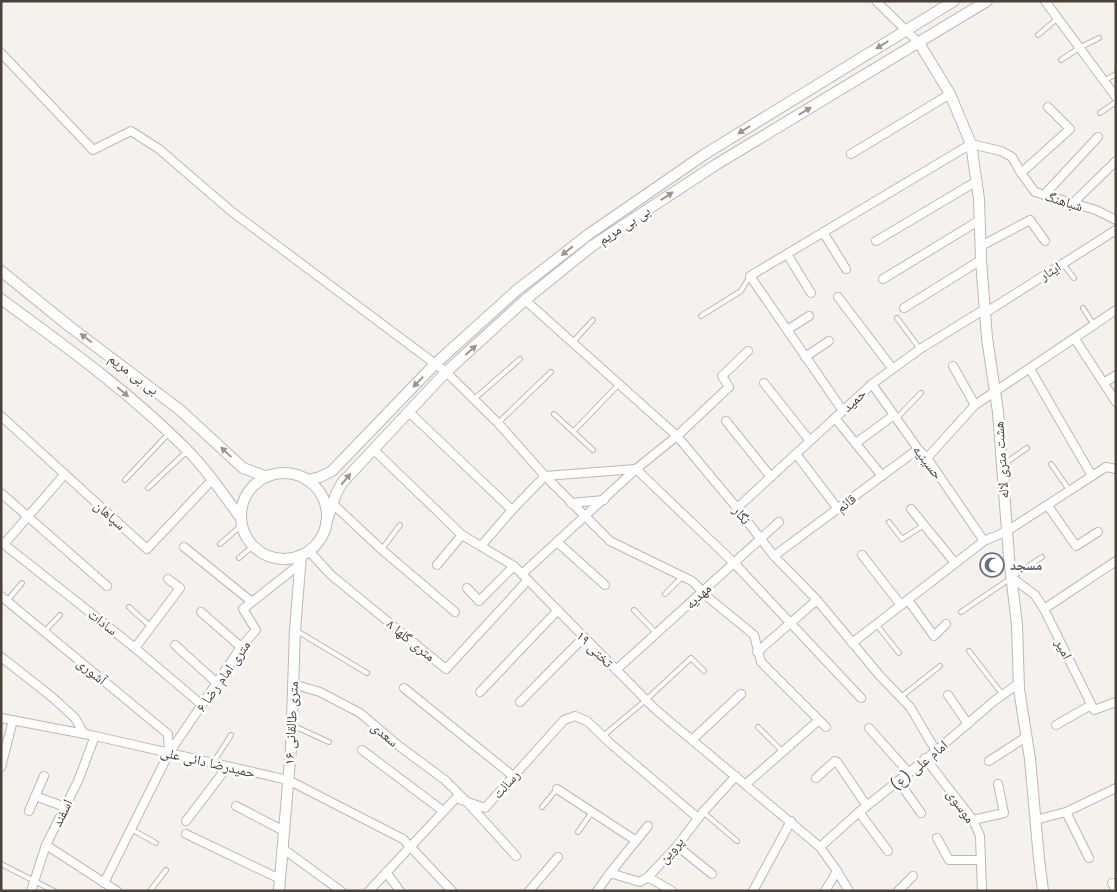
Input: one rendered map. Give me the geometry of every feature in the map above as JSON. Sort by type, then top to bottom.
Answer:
[{"type":"street","points":[[876,1],[919,43]]},
{"type":"street","name":"بی بی مریم","points":[[307,480],[320,478],[332,471],[435,364],[517,290],[589,234],[705,154],[954,1]]},
{"type":"street","name":"بی بی مریم","points":[[326,523],[332,503],[342,484],[446,372],[525,300],[592,246],[717,164],[987,1]]},
{"type":"street","points":[[1045,1],[1116,97]]},
{"type":"street","name":"هشت متری لاله","points":[[919,43],[950,94],[971,144],[977,181],[985,311],[995,391],[1017,625],[1018,683],[1043,891]]},
{"type":"street","points":[[1,53],[92,150],[131,131],[159,148],[232,211],[446,372],[498,423],[545,476],[610,541],[692,581],[754,635],[760,662],[826,727]]},
{"type":"street","points":[[851,154],[950,94]]},
{"type":"street","points":[[1021,173],[1070,129],[1048,108]]},
{"type":"street","points":[[1044,195],[1098,137]]},
{"type":"street","points":[[843,411],[750,276],[971,144]]},
{"type":"street","name":"شباهنگ","points":[[971,144],[1012,157],[1021,173],[1036,192],[1096,210],[1113,219]]},
{"type":"street","points":[[1073,203],[1116,161]]},
{"type":"street","points":[[876,242],[977,181]]},
{"type":"street","points":[[1113,219],[1116,210]]},
{"type":"street","points":[[883,279],[980,220]]},
{"type":"street","points":[[981,246],[1030,220],[1045,241]]},
{"type":"street","name":"ایثار","points":[[985,311],[1116,230]]},
{"type":"street","points":[[823,232],[846,269]]},
{"type":"street","points":[[787,254],[811,293]]},
{"type":"street","points":[[904,308],[981,260]]},
{"type":"street","name":"بی بی مریم","points":[[1,271],[69,326],[173,404],[242,468],[266,477]]},
{"type":"street","points":[[838,296],[892,368]]},
{"type":"street","name":"بی بی مریم","points":[[1,299],[121,390],[188,450],[213,479],[241,522]]},
{"type":"street","name":"نگار","points":[[525,300],[677,436],[774,556],[817,600],[852,643],[910,707],[936,751]]},
{"type":"street","points":[[927,458],[976,405],[1116,310]]},
{"type":"street","name":"حمید","points":[[737,508],[872,384],[892,368],[920,348],[985,311]]},
{"type":"street","points":[[787,330],[809,316]]},
{"type":"street","points":[[1075,339],[1116,402]]},
{"type":"street","points":[[805,356],[830,341]]},
{"type":"street","points":[[525,577],[557,542],[636,469],[677,436],[729,387],[722,376],[748,351]]},
{"type":"street","points":[[954,366],[976,405]]},
{"type":"street","points":[[1030,369],[1092,476]]},
{"type":"street","points":[[1104,382],[1116,375]]},
{"type":"street","points":[[764,383],[810,441]]},
{"type":"street","name":"حسینیه","points":[[872,384],[918,449],[927,458],[984,541]]},
{"type":"street","points":[[409,412],[512,510]]},
{"type":"street","name":"سپاهان","points":[[1,416],[147,549],[213,479]]},
{"type":"street","points":[[856,444],[895,417]]},
{"type":"street","points":[[835,418],[882,476]]},
{"type":"street","points":[[726,420],[771,477]]},
{"type":"street","name":"تختی ۱۹","points":[[373,449],[462,535],[514,566],[646,700],[820,847],[849,891]]},
{"type":"street","name":"قائم","points":[[774,556],[918,449]]},
{"type":"street","points":[[796,454],[838,509]]},
{"type":"street","points":[[852,643],[984,541],[1007,531],[1106,467],[1116,469]]},
{"type":"street","points":[[481,546],[545,476],[636,469],[734,563],[861,698]]},
{"type":"street","points":[[184,547],[252,602],[303,557],[320,538],[326,523],[323,499],[307,480],[295,474],[281,473],[266,477],[256,483],[249,490],[243,502],[241,522],[252,546],[263,554],[275,558],[288,559],[303,557]]},
{"type":"street","points":[[3,543],[65,474]]},
{"type":"street","points":[[1,492],[107,586]]},
{"type":"street","points":[[571,503],[604,500]]},
{"type":"street","points":[[332,503],[381,549],[455,612]]},
{"type":"street","points":[[1048,506],[1076,546],[1098,532]]},
{"type":"street","points":[[911,509],[955,563]]},
{"type":"street","name":"مهدیه","points":[[616,670],[779,522]]},
{"type":"street","points":[[437,565],[462,535]]},
{"type":"street","points":[[557,542],[605,585]]},
{"type":"street","name":"سادات","points":[[3,543],[135,648],[202,705]]},
{"type":"street","points":[[862,555],[901,605]]},
{"type":"street","name":"۸ متری گلها","points":[[303,557],[331,575],[446,669],[525,577]]},
{"type":"street","name":"۱۶ متری طالقانی","points":[[279,891],[292,725],[295,630],[303,557]]},
{"type":"street","points":[[1044,609],[1116,561]]},
{"type":"street","points":[[467,588],[479,601],[514,566]]},
{"type":"street","name":"امیر","points":[[1011,577],[1035,595],[1044,609],[1091,705]]},
{"type":"street","points":[[135,648],[180,588],[168,579]]},
{"type":"street","name":"آشوری","points":[[4,598],[168,734],[169,753]]},
{"type":"street","points":[[757,652],[817,600]]},
{"type":"street","points":[[908,600],[934,636],[946,624]]},
{"type":"street","name":"۶ متری امام رضا","points":[[104,883],[169,753],[217,682],[256,630],[243,609],[252,602]]},
{"type":"street","points":[[480,692],[558,610]]},
{"type":"street","points":[[201,612],[242,647]]},
{"type":"street","points":[[520,702],[584,637]]},
{"type":"street","points":[[175,645],[217,682]]},
{"type":"street","points":[[1,657],[52,697],[75,718],[84,734]]},
{"type":"street","name":"امام علی (ع)","points":[[820,847],[859,812],[899,782],[925,758],[1018,683]]},
{"type":"street","name":"سعدی","points":[[293,684],[320,692],[360,713],[399,746],[445,780],[516,856]]},
{"type":"street","points":[[404,688],[513,776]]},
{"type":"street","points":[[692,740],[741,694]]},
{"type":"street","points":[[948,695],[968,724]]},
{"type":"street","points":[[1056,725],[1091,705],[1094,710],[1116,702]]},
{"type":"street","name":"رسالت","points":[[369,891],[456,798],[485,808],[564,720],[575,716],[587,721],[603,736]]},
{"type":"street","name":"حمیدرضا دائی علی","points":[[1,718],[95,736],[288,780],[403,839],[410,846]]},
{"type":"street","points":[[1,767],[13,720]]},
{"type":"street","points":[[746,784],[818,720]]},
{"type":"street","points":[[869,728],[908,773]]},
{"type":"street","name":"اسفند","points":[[31,891],[46,845],[78,781],[95,736]]},
{"type":"street","points":[[603,736],[700,815]]},
{"type":"street","points":[[989,761],[1026,737]]},
{"type":"street","points":[[362,750],[443,811]]},
{"type":"street","name":"موسوی","points":[[925,758],[973,820],[980,836],[982,891]]},
{"type":"street","points":[[816,778],[835,761],[837,762],[868,806]]},
{"type":"street","points":[[186,821],[228,766]]},
{"type":"street","points":[[29,811],[44,776]]},
{"type":"street","name":"پروین","points":[[648,877],[677,846],[700,815],[736,776]]},
{"type":"street","points":[[899,782],[921,813]]},
{"type":"street","points":[[973,820],[1004,813],[998,784]]},
{"type":"street","points":[[556,789],[635,840]]},
{"type":"street","points":[[1035,820],[1066,812],[1115,789]]},
{"type":"street","points":[[36,796],[65,807]]},
{"type":"street","points":[[236,806],[284,830]]},
{"type":"street","points":[[859,812],[888,851]]},
{"type":"street","points":[[1066,812],[1089,858]]},
{"type":"street","points":[[753,891],[791,821]]},
{"type":"street","points":[[597,891],[635,840],[648,826]]},
{"type":"street","points":[[186,834],[280,879]]},
{"type":"street","points":[[937,838],[948,860],[981,860]]},
{"type":"street","points":[[46,845],[117,891]]},
{"type":"street","points":[[410,846],[452,891]]},
{"type":"street","points":[[677,846],[712,874]]},
{"type":"street","points":[[282,848],[341,891]]},
{"type":"street","points":[[529,891],[558,857]]},
{"type":"street","points":[[386,872],[400,891]]},
{"type":"street","points":[[825,891],[837,872]]},
{"type":"street","points":[[610,873],[640,882],[648,877],[672,891]]},
{"type":"street","points":[[898,891],[913,876]]},
{"type":"lane","points":[[1038,35],[1058,18]]},
{"type":"lane","points":[[1061,60],[1099,38]]},
{"type":"lane","points":[[1104,81],[1116,74]]},
{"type":"lane","points":[[1100,113],[1116,102]]},
{"type":"lane","points":[[1063,264],[1074,278]]},
{"type":"lane","points":[[701,316],[741,291],[750,276]]},
{"type":"lane","points":[[1083,308],[1094,325]]},
{"type":"lane","points":[[897,318],[920,348]]},
{"type":"lane","points":[[572,343],[593,320]]},
{"type":"lane","points":[[473,400],[520,359]]},
{"type":"lane","points":[[498,423],[551,372]]},
{"type":"lane","points":[[573,432],[620,384]]},
{"type":"lane","points":[[895,417],[921,393]]},
{"type":"lane","points":[[554,414],[593,450]]},
{"type":"lane","points":[[125,480],[169,433]]},
{"type":"lane","points":[[1002,465],[1028,448]]},
{"type":"lane","points":[[148,488],[188,450]]},
{"type":"lane","points":[[1051,464],[1070,491]]},
{"type":"lane","points":[[220,544],[241,522]]},
{"type":"lane","points":[[889,522],[902,539],[924,525]]},
{"type":"lane","points":[[381,549],[400,525]]},
{"type":"lane","points":[[239,558],[252,546]]},
{"type":"lane","points":[[961,612],[1042,557]]},
{"type":"lane","points":[[665,594],[683,576]]},
{"type":"lane","points":[[4,598],[22,583]]},
{"type":"lane","points":[[129,607],[151,627]]},
{"type":"lane","points":[[634,610],[657,634]]},
{"type":"lane","points":[[44,632],[60,615]]},
{"type":"lane","points":[[876,624],[899,653]]},
{"type":"lane","points":[[295,630],[367,673]]},
{"type":"lane","points":[[969,651],[1002,694]]},
{"type":"lane","points":[[603,736],[692,658],[704,672]]},
{"type":"lane","points":[[901,698],[940,666]]},
{"type":"lane","points":[[292,725],[329,742]]},
{"type":"lane","points":[[758,727],[783,752]]},
{"type":"lane","points":[[213,763],[231,735]]},
{"type":"lane","points":[[542,807],[556,789]]},
{"type":"lane","points":[[578,832],[592,812]]},
{"type":"lane","points":[[700,815],[737,841]]},
{"type":"lane","points":[[131,830],[156,843]]},
{"type":"lane","points":[[1,864],[54,891]]},
{"type":"lane","points":[[150,891],[166,870]]},
{"type":"place","name":"مسجد","points":[[992,565]]}]
